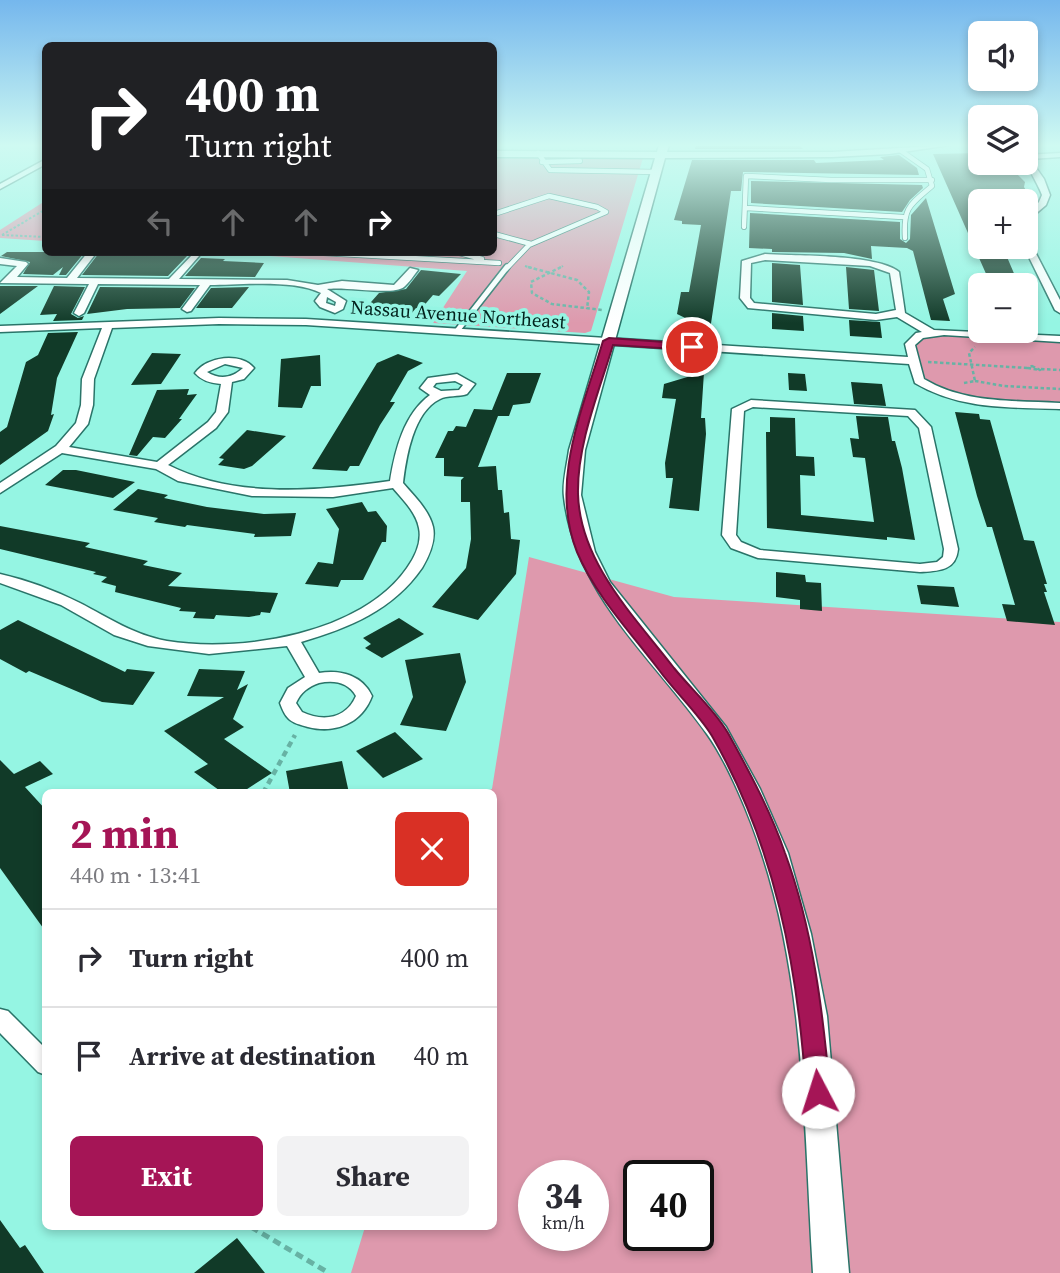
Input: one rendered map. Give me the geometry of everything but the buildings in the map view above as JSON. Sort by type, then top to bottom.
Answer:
[{"type":"street","points":[[648,204],[576,450],[572,495],[576,522],[584,552],[601,583],[718,732],[748,789],[775,853],[797,934],[812,1016],[831,1273]]},
{"type":"street","points":[[69,281],[81,271],[90,256]]},
{"type":"street","points":[[171,282],[194,256]]},
{"type":"street","points":[[893,314],[901,308],[894,272],[886,267],[870,263],[765,257],[747,261],[745,299],[751,306],[893,314],[926,334],[1060,339]]},
{"type":"street","points":[[1034,259],[1060,310]]},
{"type":"street","points":[[0,261],[23,264],[17,273],[3,282]]},
{"type":"street","points":[[3,282],[270,282],[322,291],[342,284],[395,288],[401,285],[413,270]]},
{"type":"street","points":[[79,313],[95,281]]},
{"type":"street","points":[[187,309],[208,282]]},
{"type":"street","points":[[322,291],[321,303],[335,310],[325,323]]},
{"type":"street","name":"Nassau Avenue Northeast","points":[[0,329],[248,321],[325,323],[914,361]]},
{"type":"street","points":[[0,489],[60,449],[82,424],[87,405],[88,379],[108,325]]},
{"type":"street","points":[[926,334],[910,344],[923,400],[920,419],[925,427],[951,549],[947,561],[931,568],[920,568],[758,554],[748,552],[731,539],[729,535],[738,409],[751,402],[783,403],[923,400],[961,399],[1060,406]]},
{"type":"street","points":[[159,467],[212,425],[222,412],[227,380]]},
{"type":"street","points":[[0,578],[67,603],[126,634],[151,642],[209,649],[256,647],[292,640],[352,619],[377,605],[409,577],[426,545],[426,528],[417,510],[396,485],[400,455],[413,425],[427,404],[438,394]]},
{"type":"street","points":[[60,449],[159,467],[183,478],[252,492],[333,493],[396,485]]},
{"type":"street","points":[[292,640],[314,679]]},
{"type":"street","points":[[314,679],[347,679],[361,689],[364,696],[362,703],[357,710],[338,721],[303,721],[295,716],[288,703],[295,688],[314,679]]},
{"type":"street","points":[[0,1018],[42,1061]]},
{"type":"lane","points":[[497,213],[523,204]]},
{"type":"lane","points":[[457,331],[508,266],[531,244],[605,214],[606,210],[583,204]]},
{"type":"lane","points":[[744,227],[746,204]]},
{"type":"lane","points":[[905,239],[903,217],[909,204]]},
{"type":"lane","points":[[746,208],[903,217]]},
{"type":"lane","points":[[497,235],[531,244]]},
{"type":"lane","points":[[376,256],[499,263]]},
{"type":"lane","points":[[472,256],[508,266]]},
{"type":"path","points":[[1,235],[42,211]]},
{"type":"path","points":[[1,235],[42,237]]},
{"type":"path","points":[[563,266],[531,282],[531,293],[541,300],[567,307],[619,311]]},
{"type":"path","points":[[975,381],[969,350],[982,345]]},
{"type":"path","points":[[914,361],[1028,368],[1032,366],[1060,370]]},
{"type":"path","points":[[923,400],[957,385],[975,381],[1004,386],[1060,389]]},
{"type":"path","points":[[265,789],[303,721]]},
{"type":"path","points":[[256,1230],[329,1273]]},
{"type":"shaded area","points":[[42,204],[42,241],[0,238],[0,230]]},
{"type":"shaded area","points":[[497,204],[629,204],[591,331],[585,333],[433,323],[467,271],[270,256],[497,256]]},
{"type":"shaded area","points":[[932,333],[968,335],[968,343],[1038,343],[1038,339],[1060,340],[1060,406],[987,403],[934,390],[919,381],[912,341]]},
{"type":"shaded area","points":[[529,557],[674,597],[1060,622],[1060,1273],[351,1273],[364,1230],[497,1230],[497,789],[492,789]]},
{"type":"route","points":[[692,347],[609,341],[576,450],[572,495],[576,522],[584,552],[601,583],[718,732],[748,789],[775,853],[797,934],[812,1016],[818,1092]]}]
